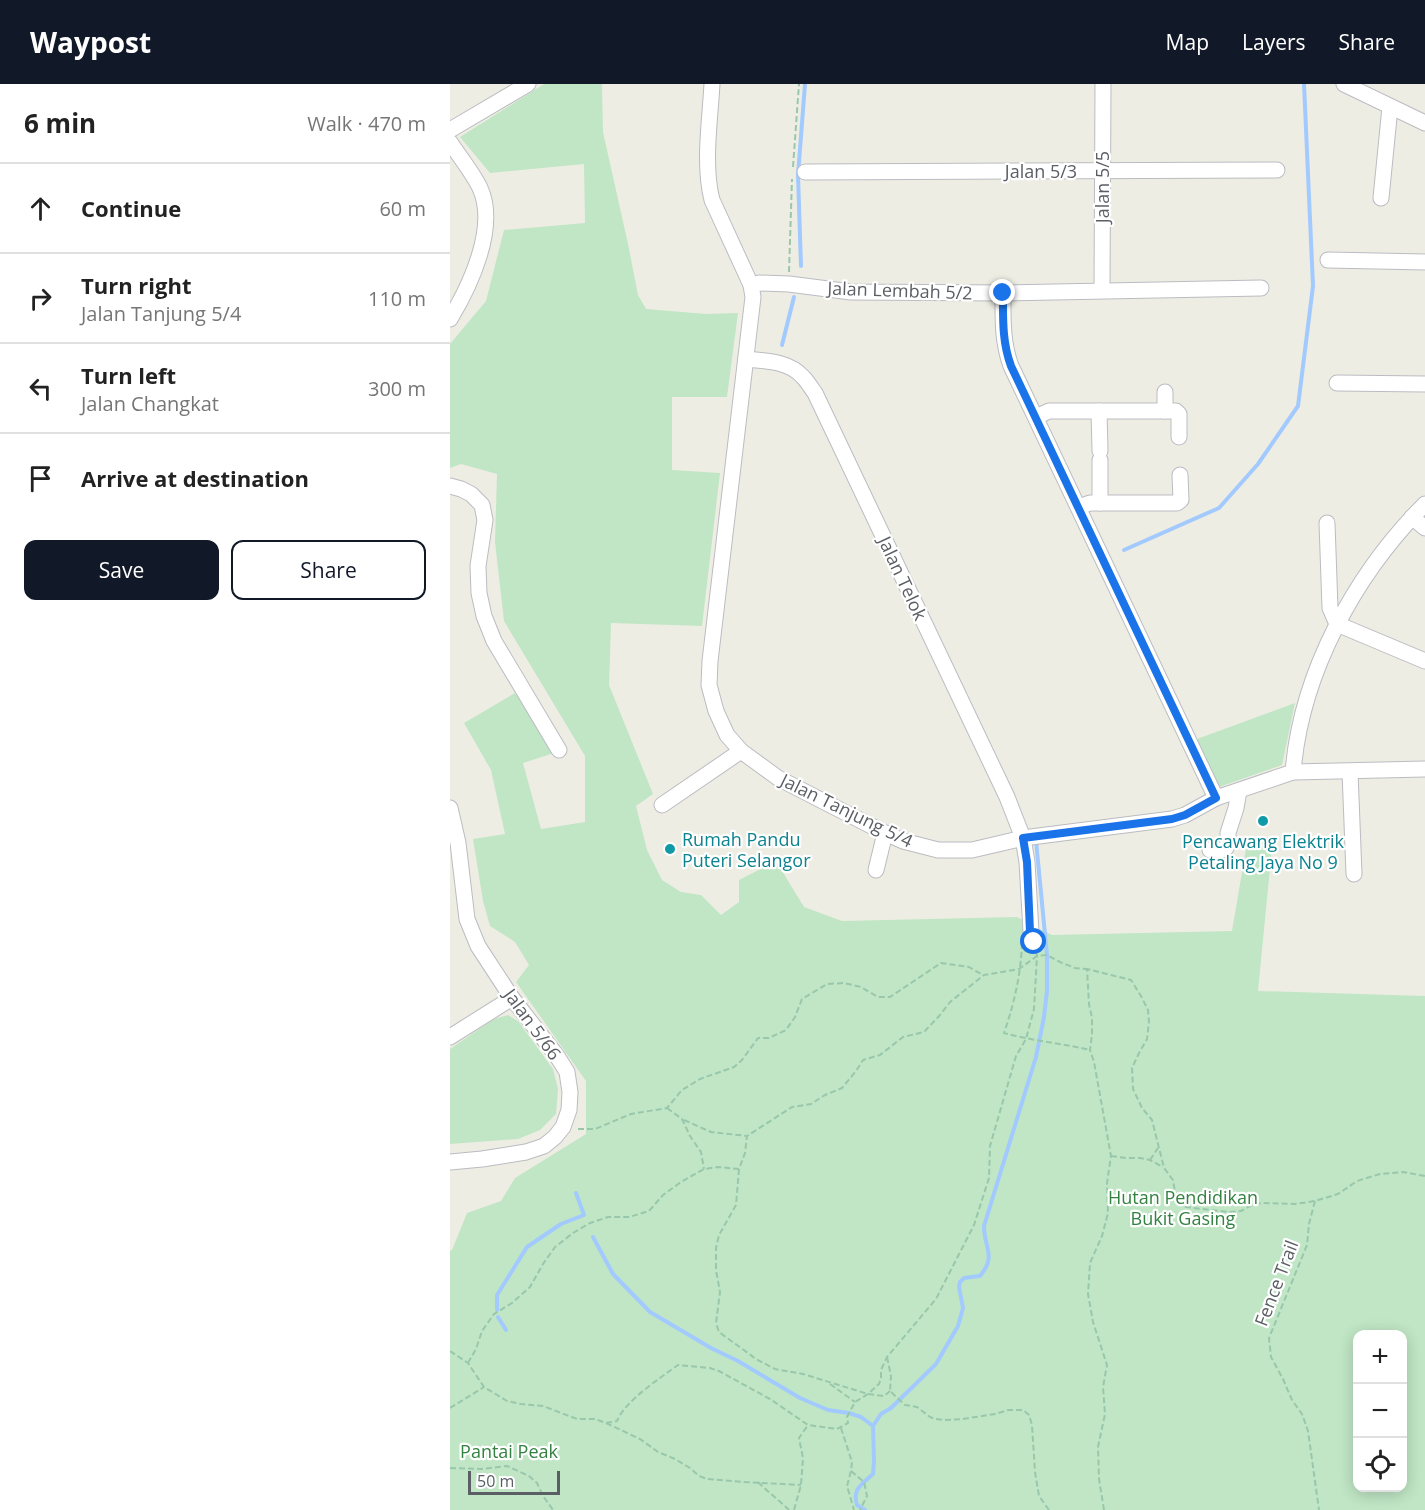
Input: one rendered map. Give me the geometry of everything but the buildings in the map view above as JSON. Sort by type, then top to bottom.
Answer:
[{"type":"street","points":[[450,130],[528,84]]},
{"type":"street","points":[[712,84],[708,185],[712,200],[751,285]]},
{"type":"street","name":"Jalan 5/5","points":[[1101,290],[1103,84]]},
{"type":"street","points":[[1344,84],[1425,123]]},
{"type":"street","points":[[1381,198],[1390,107]]},
{"type":"street","points":[[450,142],[480,189],[485,212],[485,234],[476,267],[450,319]]},
{"type":"street","name":"Jalan 5/3","points":[[797,173],[1277,170]]},
{"type":"street","points":[[1328,260],[1425,262]]},
{"type":"street","name":"Jalan Lembah 5/2","points":[[751,285],[789,284],[851,292],[1003,293],[1261,288]]},
{"type":"street","name":"Jalan Tanjung 5/4","points":[[751,285],[753,297],[710,661],[710,685],[716,711],[728,735],[741,751],[778,778],[903,841],[938,850],[972,850],[1023,838],[1172,819],[1185,815],[1216,798],[1293,772],[1425,769]]},
{"type":"street","points":[[1003,293],[1003,330],[1006,354],[1216,798]]},
{"type":"street","name":"Jalan Telok","points":[[746,359],[783,364],[794,369],[803,376],[815,393],[1007,796],[1023,838],[1027,862],[1030,932]]},
{"type":"street","points":[[1337,383],[1425,384]]},
{"type":"street","points":[[1166,392],[1166,411]]},
{"type":"street","points":[[1036,417],[1048,411],[1176,411],[1179,414],[1179,437]]},
{"type":"street","points":[[1099,411],[1100,502]]},
{"type":"street","points":[[1079,507],[1090,502],[1179,502],[1181,500],[1180,475]]},
{"type":"street","points":[[450,486],[471,494],[482,505],[484,520],[478,566],[479,593],[484,616],[494,641],[559,750]]},
{"type":"street","points":[[1293,772],[1294,751],[1302,717],[1314,677],[1337,624],[1367,573],[1425,504]]},
{"type":"street","points":[[1412,517],[1425,528]]},
{"type":"street","points":[[1327,523],[1330,608],[1337,624],[1425,661]]},
{"type":"street","points":[[662,805],[741,751]]},
{"type":"street","points":[[1350,772],[1354,874]]},
{"type":"street","points":[[1210,850],[1222,850],[1228,844],[1228,833],[1239,791]]},
{"type":"street","name":"Jalan 5/66","points":[[450,808],[458,843],[456,886],[478,946],[512,998],[567,1072],[570,1092],[563,1127]]},
{"type":"street","points":[[876,870],[885,833]]},
{"type":"street","points":[[450,1037],[512,998]]},
{"type":"street","points":[[450,1162],[482,1159],[535,1149],[544,1146],[563,1127]]},
{"type":"path","points":[[789,284],[797,173],[799,84]]},
{"type":"path","points":[[606,1423],[617,1421],[628,1405],[678,1365],[719,1371],[770,1399],[808,1425],[837,1429],[848,1423],[851,1408],[855,1402],[879,1384],[881,1370],[887,1357],[936,1299],[975,1225],[989,1178],[990,1146],[1016,1056],[1026,1039],[1034,1009],[1037,956],[1030,932]]},
{"type":"path","points":[[1030,932],[1022,941],[1022,957],[1014,1003],[1004,1034],[1090,1050]]},
{"type":"path","points":[[667,1108],[682,1119],[711,1132],[747,1136],[792,1107],[811,1104],[842,1088],[863,1060],[880,1055],[903,1037],[924,1032],[950,1002],[984,975],[1019,969],[1037,956],[1047,955],[1067,965],[1131,980],[1141,996],[1148,1011],[1149,1022],[1147,1039],[1132,1068],[1133,1089],[1142,1108],[1152,1120],[1164,1168],[1173,1180],[1176,1198],[1186,1207],[1228,1212],[1241,1211],[1254,1204],[1262,1203],[1296,1204],[1338,1194],[1357,1182],[1380,1174],[1403,1172],[1425,1176]]},
{"type":"path","points":[[563,1127],[570,1130],[595,1129],[631,1114],[667,1108],[682,1090],[700,1079],[734,1067],[758,1038],[769,1038],[786,1030],[795,1017],[802,999],[827,984],[844,983],[861,987],[878,997],[890,997],[941,963],[969,967],[984,975]]},
{"type":"path","points":[[1087,969],[1092,1018],[1090,1050],[1111,1156],[1107,1183],[1108,1213],[1090,1263],[1088,1294],[1093,1322],[1107,1365],[1103,1387],[1105,1414],[1098,1447],[1104,1510]]},
{"type":"path","points":[[682,1119],[701,1152],[704,1170]]},
{"type":"path","points":[[747,1136],[745,1153],[739,1169],[736,1205],[719,1235],[716,1248],[716,1270],[720,1292],[716,1323],[719,1332],[756,1359],[776,1369],[803,1374],[868,1394],[884,1396],[890,1391]]},
{"type":"path","points":[[1150,1160],[1158,1148]]},
{"type":"path","points":[[1111,1156],[1150,1160],[1164,1168]]},
{"type":"path","points":[[468,1363],[476,1349],[482,1330],[494,1314],[512,1303],[530,1287],[543,1264],[563,1240],[590,1223],[608,1217],[629,1217],[649,1211],[663,1195],[704,1170],[718,1167],[739,1169]]},
{"type":"path","name":"Fence Trail","points":[[1315,1201],[1307,1245],[1269,1338],[1271,1357],[1292,1401],[1302,1414],[1308,1431],[1319,1510]]},
{"type":"path","points":[[450,1350],[468,1363],[484,1387],[507,1401],[543,1406],[577,1419],[595,1419],[606,1423],[675,1459],[699,1476],[707,1479],[801,1485]]},
{"type":"path","points":[[887,1357],[891,1376],[890,1391],[905,1405],[917,1407],[930,1417],[945,1420],[995,1414],[1008,1410],[1023,1410],[1029,1415],[1039,1496],[1048,1510]]},
{"type":"path","points":[[826,1382],[855,1402]]},
{"type":"path","points":[[450,1408],[484,1387]]},
{"type":"path","points":[[794,1510],[801,1485],[803,1458],[799,1438],[808,1425]]},
{"type":"path","points":[[841,1427],[851,1456],[851,1471],[847,1486],[854,1510]]},
{"type":"path","points":[[450,1468],[481,1469],[507,1466],[529,1476],[537,1483],[553,1510]]},
{"type":"path","points":[[851,1471],[864,1482],[867,1496],[860,1510]]},
{"type":"path","points":[[758,1482],[789,1510]]},
{"type":"green space","points":[[544,84],[602,84],[603,132],[638,295],[646,309],[706,314],[738,313],[727,397],[672,397],[672,470],[720,473],[702,626],[611,623],[609,685],[653,794],[636,806],[647,850],[662,880],[681,892],[701,895],[721,915],[739,902],[739,880],[776,861],[804,907],[842,921],[1017,917],[1052,935],[1232,931],[1248,837],[1273,837],[1258,991],[1425,996],[1425,1510],[450,1510],[450,1251],[467,1213],[501,1201],[515,1178],[586,1134],[586,1081],[516,982],[529,965],[515,942],[490,926],[483,901],[473,839],[505,834],[491,770],[464,723],[515,693],[554,753],[523,763],[541,829],[585,822],[585,756],[504,621],[495,542],[497,474],[461,464],[450,468],[450,344],[486,301],[504,230],[585,223],[584,164],[490,173],[460,137]]},
{"type":"green space","points":[[1295,703],[1282,765],[1219,787],[1197,739]]},
{"type":"green space","points":[[508,1015],[518,1021],[553,1069],[558,1089],[556,1114],[540,1130],[518,1139],[450,1144],[450,1049],[494,1019]]},
{"type":"waterway","points":[[801,266],[798,175],[805,84]]},
{"type":"waterway","points":[[1124,550],[1219,508],[1258,464],[1298,406],[1313,286],[1304,84]]},
{"type":"waterway","points":[[782,345],[794,297]]},
{"type":"waterway","points":[[865,1510],[857,1505],[856,1495],[859,1487],[873,1474],[873,1426],[881,1414],[891,1408],[936,1364],[958,1326],[963,1308],[960,1282],[964,1278],[980,1276],[988,1263],[984,1226],[1036,1057],[1047,991],[1047,955],[1036,841]]},
{"type":"waterway","points":[[497,1310],[497,1295],[527,1247],[561,1224],[584,1215],[576,1193]]},
{"type":"waterway","points":[[593,1237],[613,1274],[650,1312],[800,1398],[828,1410],[861,1417],[873,1426]]},
{"type":"waterway","points":[[498,1317],[506,1330]]},
{"type":"place","name":"Pencawang Elektrik Petaling Jaya No 9","points":[[1263,821]]},
{"type":"place","name":"Rumah Pandu Puteri Selangor","points":[[670,849]]},
{"type":"route","points":[[1003,293],[1004,338],[1006,354],[1011,366],[1216,798],[1185,815],[1172,819],[1023,838],[1029,887],[1030,932],[1034,942]]},
{"type":"park label","name":"Hutan Pendidikan Bukit Gasing","points":[[1183,1207]]},
{"type":"park label","name":"Pantai Peak","points":[[509,1451]]}]
